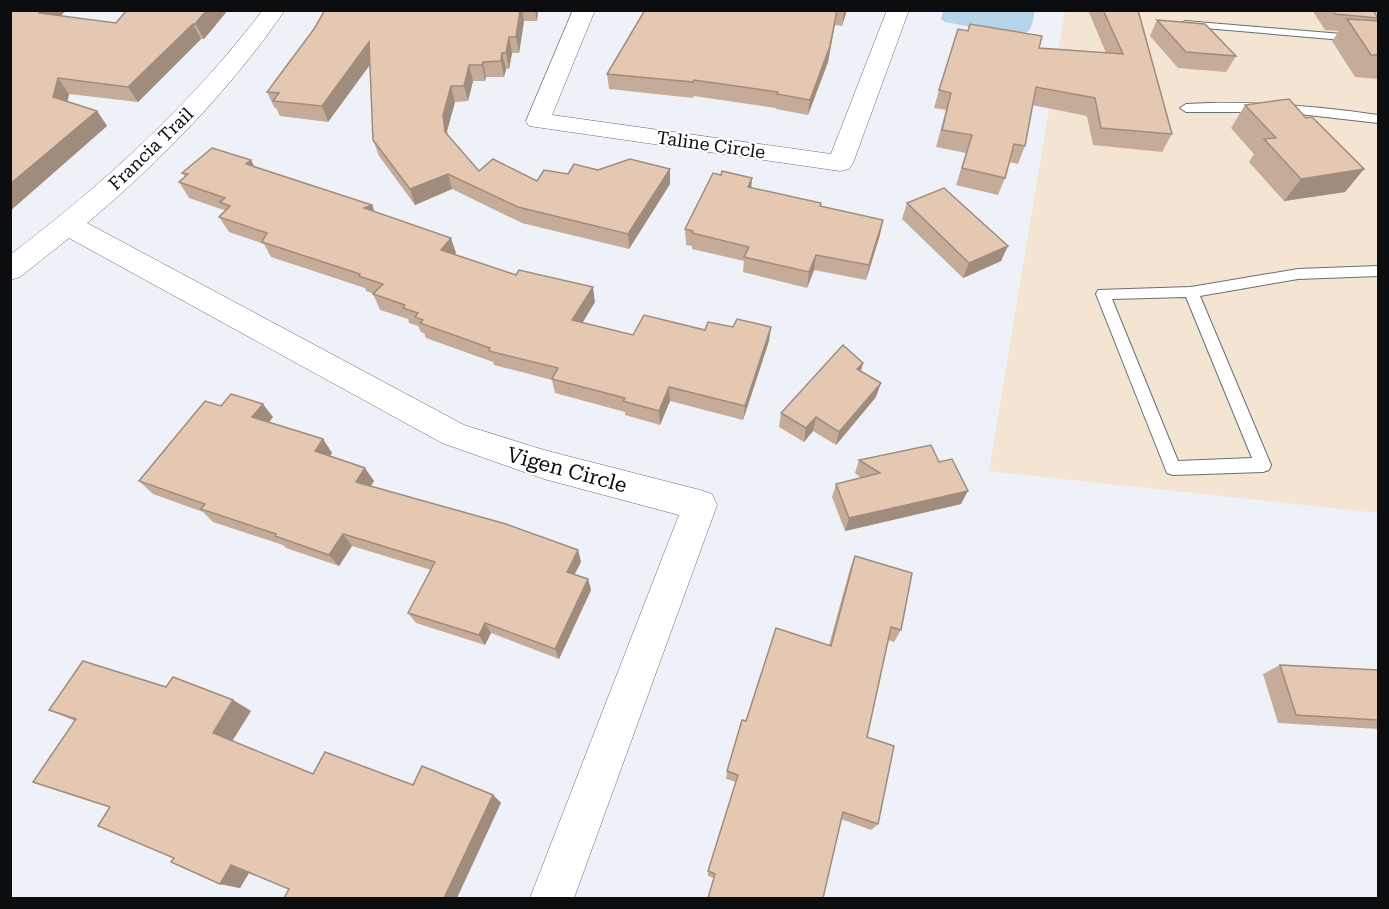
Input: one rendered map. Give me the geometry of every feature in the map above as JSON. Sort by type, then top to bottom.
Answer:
[{"type":"street","name":"Francia Trail","points":[[10,270],[68,225],[134,168],[217,83],[275,10]]},
{"type":"street","name":"Taline Circle","points":[[584,10],[538,120],[840,163],[898,10]]},
{"type":"street","name":"Vigen Circle","points":[[68,225],[453,434],[502,453],[560,470],[700,505],[552,898]]},
{"type":"lane","points":[[1174,23],[1378,40]]},
{"type":"lane","points":[[1186,108],[1232,105],[1318,111],[1378,119]]},
{"type":"lane","points":[[1191,292],[1263,465],[1173,468],[1103,294],[1191,292],[1298,274],[1378,271]]},
{"type":"shaded area","points":[[1065,11],[1378,11],[1378,513],[989,471]]},
{"type":"water","points":[[943,11],[1035,11],[1027,32],[1012,33],[945,22],[941,19]]},
{"type":"building","points":[[10,10],[41,10],[39,13],[116,23],[127,10],[207,10],[128,87],[58,78],[53,97],[97,111],[10,184]]},
{"type":"building","points":[[325,10],[520,10],[516,37],[509,37],[506,53],[502,53],[501,61],[469,65],[464,86],[451,86],[443,115],[445,132],[479,171],[493,159],[537,181],[544,170],[568,174],[574,164],[598,170],[630,159],[670,169],[628,234],[518,207],[448,174],[410,189],[373,140],[369,42],[322,106],[273,101],[279,93],[267,92],[314,29]]},
{"type":"building","points":[[645,10],[837,10],[830,46],[810,100],[777,94],[778,92],[694,80],[693,82],[607,74]]},
{"type":"building","points":[[1103,10],[1138,10],[1172,134],[1101,128],[1095,98],[1036,87],[1025,146],[1014,144],[1005,178],[962,168],[972,135],[942,130],[951,93],[939,90],[958,29],[968,31],[970,24],[1042,36],[1039,48],[1123,54]]},
{"type":"building","points":[[1333,10],[1373,10],[1378,18],[1335,14]]},
{"type":"building","points":[[1347,19],[1378,21],[1378,55],[1371,55]]},
{"type":"building","points":[[1157,20],[1205,24],[1236,56],[1186,52]]},
{"type":"building","points":[[1289,99],[1306,118],[1312,117],[1364,169],[1301,179],[1264,139],[1276,138],[1245,105]]},
{"type":"building","points":[[212,148],[251,160],[246,164],[372,205],[364,208],[451,238],[441,250],[516,275],[519,270],[593,287],[572,320],[633,335],[644,315],[705,330],[708,322],[733,327],[737,319],[771,327],[745,406],[669,387],[659,411],[623,401],[625,398],[552,379],[558,368],[489,351],[490,348],[420,323],[423,320],[415,317],[418,313],[403,308],[405,305],[373,294],[383,284],[359,276],[360,274],[262,242],[267,233],[219,217],[230,206],[220,202],[225,198],[179,182],[188,174],[182,173]]},
{"type":"building","points":[[722,171],[752,178],[748,187],[883,220],[869,265],[816,255],[809,272],[744,257],[749,247],[692,233],[693,231],[685,229],[713,173],[721,175]]},
{"type":"building","points":[[944,188],[1008,246],[969,263],[907,203]]},
{"type":"building","points":[[843,345],[863,363],[857,369],[881,383],[839,432],[816,417],[806,428],[781,413]]},
{"type":"building","points":[[231,394],[263,404],[252,417],[323,439],[315,451],[365,468],[356,482],[506,524],[578,550],[567,572],[588,579],[555,649],[485,623],[479,635],[408,613],[435,562],[343,534],[329,555],[275,536],[276,534],[201,509],[205,504],[139,481],[205,401],[221,406]]},
{"type":"building","points":[[931,445],[939,462],[952,459],[968,491],[849,518],[836,484],[880,473],[859,460]]},
{"type":"building","points":[[855,556],[912,573],[901,630],[891,627],[867,737],[894,746],[878,824],[843,812],[823,898],[708,898],[715,874],[708,871],[738,775],[727,771],[742,720],[746,721],[776,628],[831,646]]},
{"type":"building","points":[[83,661],[166,687],[173,677],[233,700],[213,733],[313,774],[325,752],[413,785],[422,766],[493,795],[444,898],[284,898],[289,889],[231,865],[220,884],[171,862],[174,858],[98,826],[110,807],[33,782],[76,719],[49,710]]},
{"type":"building","points":[[1280,665],[1378,670],[1378,720],[1296,715]]}]
